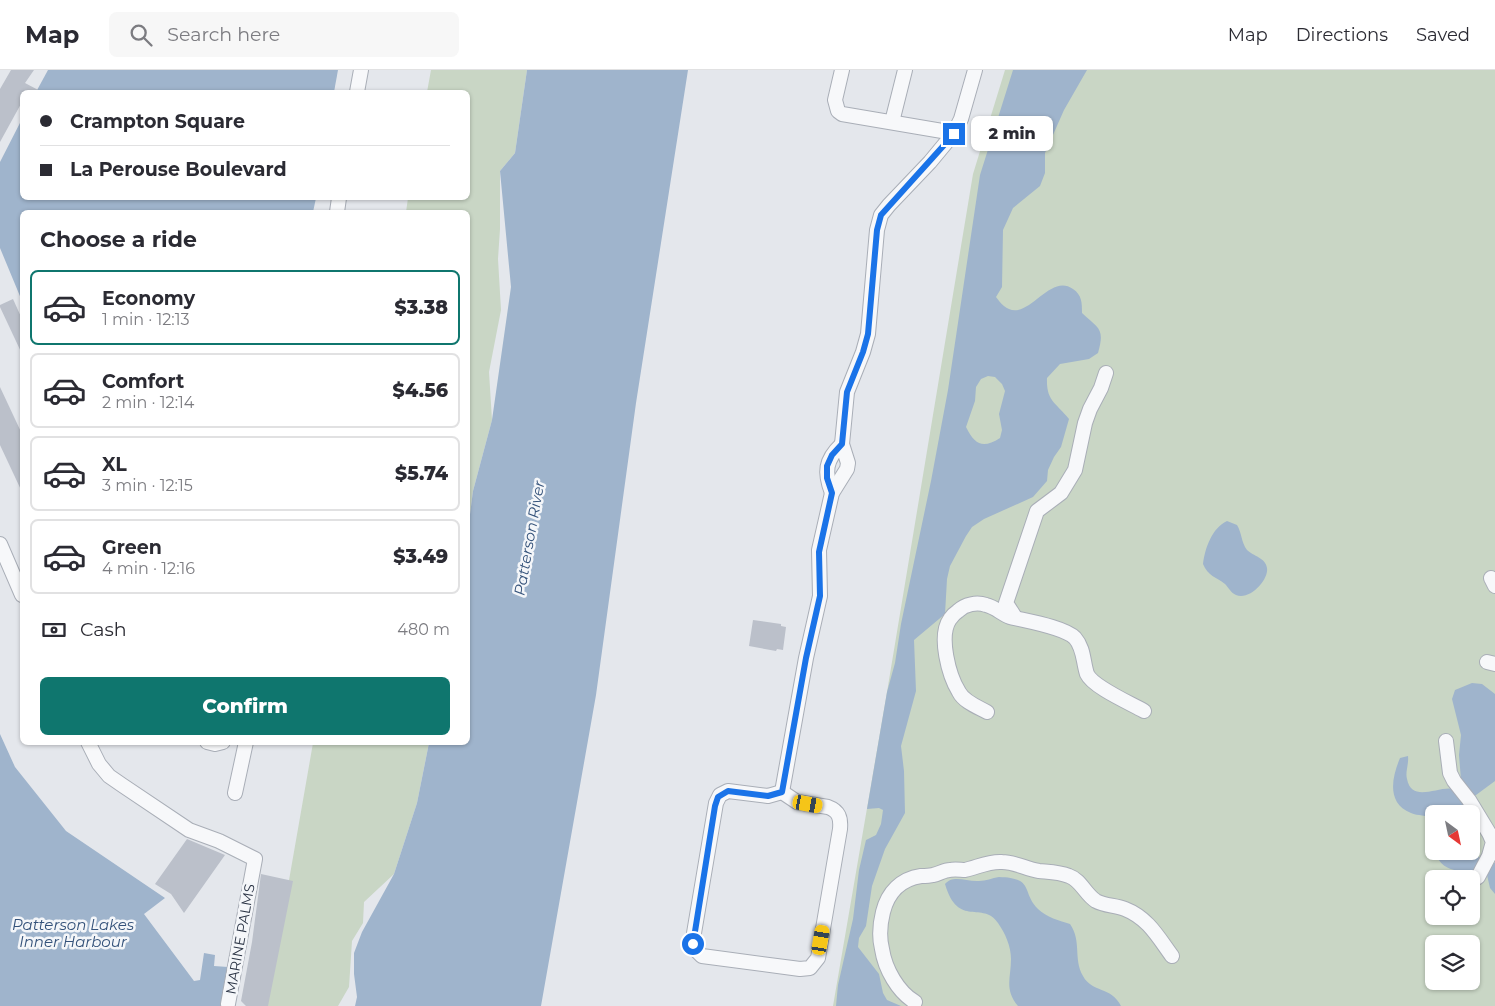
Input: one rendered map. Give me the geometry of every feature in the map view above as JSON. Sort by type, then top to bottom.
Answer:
[{"type":"street","points":[[357,90],[361,70]]},
{"type":"street","points":[[842,70],[835,100],[838,111],[842,114],[954,134]]},
{"type":"street","points":[[892,122],[905,70]]},
{"type":"street","points":[[782,792],[806,658],[820,596],[819,552],[832,493],[847,469],[848,462],[842,444],[847,392],[868,334],[877,230],[881,215],[954,134],[961,119],[975,70]]},
{"type":"street","points":[[1015,617],[1006,602],[1031,526],[1037,511],[1061,493],[1075,470],[1085,422],[1106,373]]},
{"type":"street","points":[[832,493],[827,478],[827,466],[832,455],[842,444]]},
{"type":"street","points":[[0,544],[20,590]]},
{"type":"street","points":[[987,712],[959,694],[948,666],[944,639],[949,620],[961,608],[974,603],[988,605],[1010,616],[1065,631],[1075,638],[1081,648],[1088,676],[1098,687],[1113,693],[1144,711]]},
{"type":"street","points":[[1446,741],[1448,762],[1454,781],[1469,800],[1492,840],[1479,870]]},
{"type":"street","name":"MARINE PALMS","points":[[94,745],[99,764],[109,776],[189,830],[219,841],[255,859],[228,1004]]},
{"type":"street","points":[[235,794],[245,745]]},
{"type":"street","points":[[728,791],[768,796],[782,792],[797,802],[834,809],[840,818],[840,829],[816,961],[810,968],[803,969],[700,955],[693,946],[693,939],[716,800],[722,793],[728,791]]},
{"type":"street","points":[[915,1002],[899,988],[882,954],[880,926],[886,900],[894,889],[906,880],[933,875],[939,872],[965,870],[989,862],[1004,862],[1070,876],[1080,883],[1094,900],[1103,905],[1126,909],[1144,920],[1158,935],[1172,956]]},
{"type":"green space","points":[[431,70],[527,70],[515,153],[500,171],[498,259],[501,310],[489,372],[492,420],[473,491],[470,514],[470,210],[406,210],[408,200],[470,200],[470,90],[427,90]]},
{"type":"green space","points":[[1005,70],[1495,70],[1495,1006],[833,1006],[973,174]]},
{"type":"green space","points":[[313,745],[429,745],[417,803],[394,874],[364,902],[363,923],[352,941],[349,987],[338,1006],[267,1006]]},
{"type":"water","points":[[48,70],[338,70],[334,90],[37,90]]},
{"type":"water","name":"Patterson River","points":[[527,70],[688,70],[636,403],[596,695],[541,1006],[355,1006],[357,997],[354,953],[362,932],[394,874],[417,803],[429,745],[470,745],[470,514],[473,491],[492,420],[511,287],[500,171],[515,153]]},
{"type":"water","points":[[1013,70],[1087,70],[1064,110],[1045,153],[1045,173],[1040,186],[1013,208],[1003,230],[1002,287],[996,297],[1008,309],[1018,310],[1032,303],[1052,288],[1066,286],[1073,289],[1080,297],[1082,313],[1099,330],[1101,338],[1098,353],[1089,359],[1060,364],[1047,378],[1050,397],[1069,419],[1061,447],[1048,470],[1047,481],[1033,497],[984,519],[972,527],[950,566],[947,579],[945,614],[914,640],[916,691],[901,746],[904,771],[905,813],[885,849],[872,886],[866,926],[859,938],[858,947],[879,974],[883,993],[887,1000],[901,1006],[836,1006],[838,985],[853,919],[859,870],[866,840],[876,835],[881,824],[883,810],[879,808],[867,809],[887,692],[895,663],[901,624],[948,390],[980,175]],"holes":[[[988,376],[995,377],[1002,384],[1005,391],[999,414],[1002,430],[1000,438],[984,444],[976,441],[966,427],[975,401],[976,387],[981,379]]]},
{"type":"water","points":[[20,123],[20,200],[316,200],[313,210],[20,210],[20,296],[0,248],[0,162]]},
{"type":"water","points":[[1227,521],[1237,525],[1247,550],[1262,559],[1267,568],[1265,578],[1257,588],[1247,595],[1241,596],[1231,592],[1225,584],[1210,574],[1203,564],[1205,552],[1213,533]]},
{"type":"water","points":[[1472,683],[1482,684],[1495,694],[1495,781],[1476,795],[1471,796],[1467,805],[1425,805],[1425,816],[1416,815],[1403,809],[1394,796],[1393,781],[1395,773],[1400,758],[1408,756],[1406,774],[1414,791],[1427,792],[1448,788],[1454,789],[1461,780],[1459,755],[1461,735],[1452,699],[1455,690]]},
{"type":"water","name":"Patterson Lakes Inner Harbour","points":[[0,734],[15,767],[66,831],[165,898],[144,914],[194,981],[200,980],[204,953],[215,955],[214,966],[228,967],[221,1005],[223,1006],[0,1006]]},
{"type":"water","points":[[1480,859],[1495,863],[1495,894],[1490,888],[1487,875],[1480,873],[1480,870],[1454,870],[1439,860]]},
{"type":"water","points":[[999,877],[1018,880],[1023,883],[1033,903],[1041,912],[1070,924],[1076,937],[1078,963],[1083,976],[1091,985],[1112,995],[1121,1006],[1018,1006],[1011,994],[1009,983],[1011,954],[1001,927],[992,917],[964,910],[957,906],[950,898],[945,884],[952,879],[984,881]]},
{"type":"building","points":[[11,70],[34,70],[25,83],[38,90],[20,90],[20,106],[0,142],[0,89]]},
{"type":"building","points":[[13,299],[20,315],[20,350],[0,307],[0,305]]},
{"type":"building","points":[[0,387],[20,430],[20,488],[0,445]]},
{"type":"building","points":[[753,620],[781,624],[781,626],[786,627],[783,650],[777,649],[776,651],[749,646]]},
{"type":"building","points":[[187,839],[225,855],[184,913],[171,894],[155,884]]},
{"type":"building","points":[[261,874],[293,881],[268,1006],[246,1006],[241,1001],[252,942]]},
{"type":"route","points":[[693,944],[716,800],[722,793],[728,791],[768,796],[782,792],[806,658],[820,596],[820,543],[827,522],[832,493],[827,478],[827,466],[832,455],[842,444],[847,392],[868,334],[877,230],[881,215],[954,134]]}]
